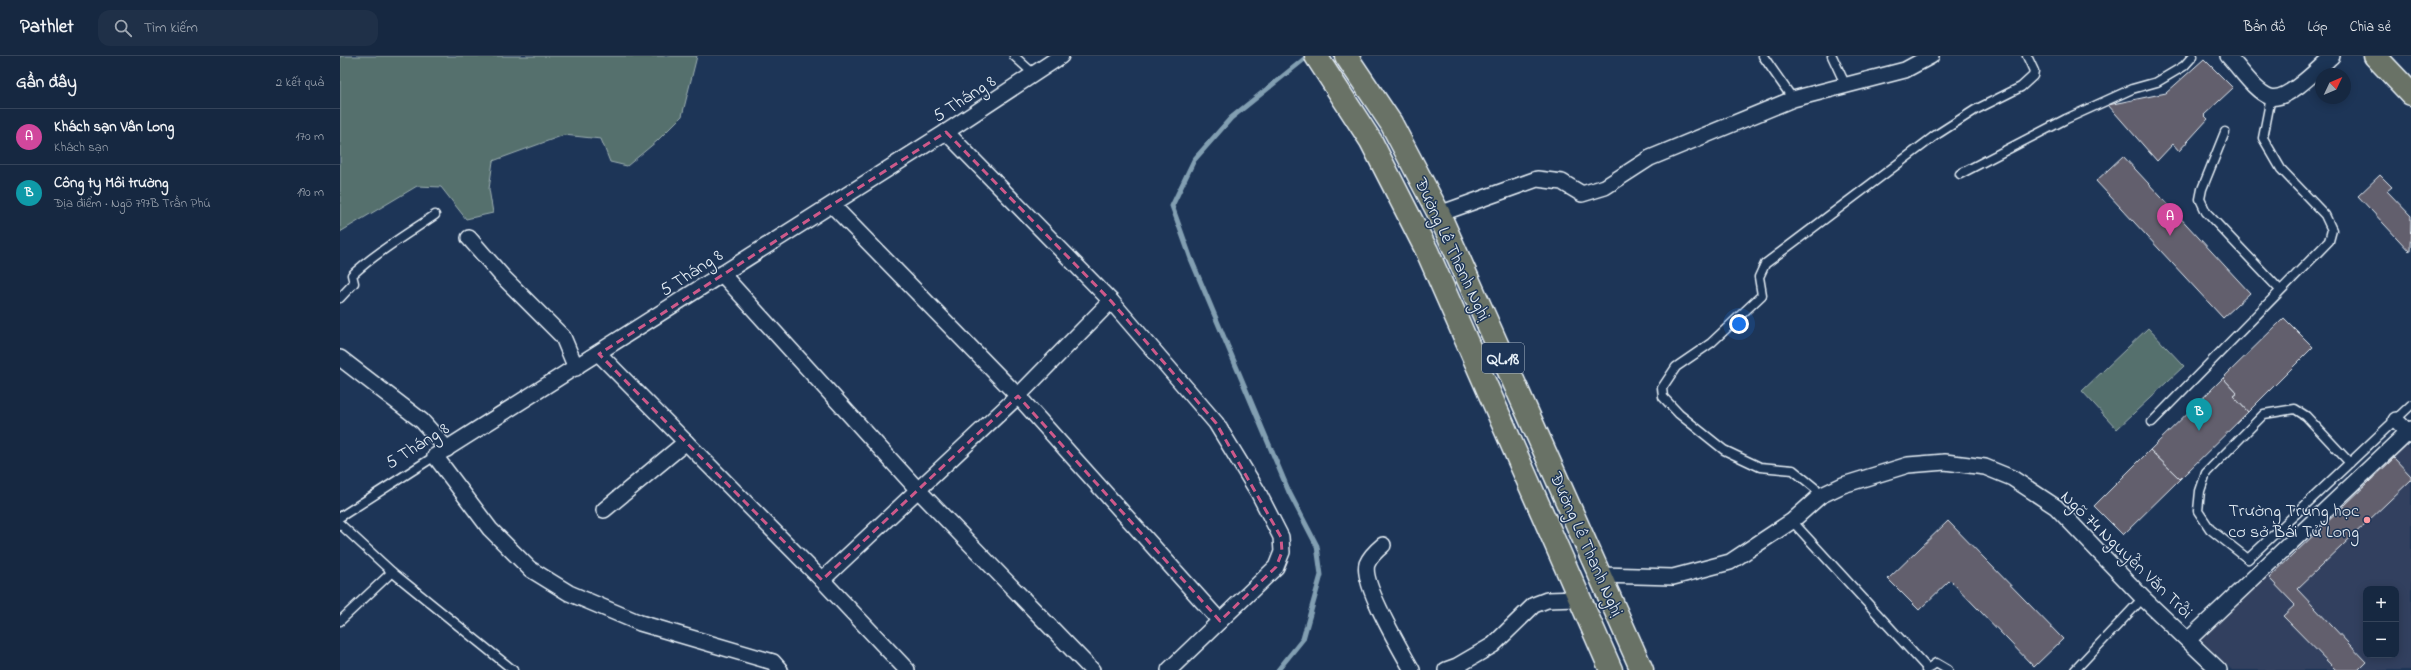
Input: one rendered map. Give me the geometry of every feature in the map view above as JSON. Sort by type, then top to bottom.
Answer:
[{"type":"main road","name":"Đường Lê Thanh Nghị","points":[[1346,56],[1391,123],[1439,214],[1642,670]]},
{"type":"main road","points":[[2375,56],[2411,94]]},
{"type":"main road","name":"Đường Lê Thanh Nghị","points":[[1320,61],[1378,155],[1427,251],[1482,380],[1611,670]]},
{"type":"main road","points":[[1482,380],[1508,369]]},
{"type":"street","name":"5 Tháng 8","points":[[441,452],[599,354],[1035,75],[1061,56]]},
{"type":"street","points":[[1439,214],[1537,179],[1562,182],[1582,194],[1605,187],[1650,158],[1793,99],[1905,70],[1931,56]]},
{"type":"street","points":[[2228,56],[2260,91],[2271,97],[2283,96],[2296,88],[2332,56]]},
{"type":"street","points":[[946,132],[1110,301],[1216,423],[1258,492],[1281,537],[1282,552],[1276,567],[1169,670]]},
{"type":"street","points":[[832,205],[1018,396],[1220,621]]},
{"type":"street","points":[[469,238],[503,277],[563,337],[576,368]]},
{"type":"street","points":[[722,274],[918,490],[1092,670]]},
{"type":"street","points":[[822,580],[1018,396],[1110,301]]},
{"type":"street","points":[[599,354],[822,580],[908,670]]},
{"type":"street","points":[[340,358],[422,421],[490,529],[530,569],[569,593],[640,623],[773,662],[780,670]]},
{"type":"street","points":[[2188,640],[2410,432],[2396,420]]},
{"type":"street","points":[[604,510],[686,442]]},
{"type":"street","name":"Ngõ 74 Nguyễn Văn Trỗi","points":[[1601,576],[1673,577],[1730,562],[1792,521],[1820,496],[1842,485],[1908,465],[1944,462],[1985,467],[2012,478],[2056,507],[2143,598],[2219,670]]},
{"type":"street","points":[[1383,545],[1370,558],[1367,565],[1367,575],[1371,590],[1412,670]]},
{"type":"street","points":[[1446,670],[1457,666],[1493,645],[1534,605],[1548,600],[1580,600]]},
{"type":"lane","points":[[1014,56],[1035,75]]},
{"type":"lane","points":[[1763,56],[1793,99]]},
{"type":"lane","points":[[1832,56],[1846,86]]},
{"type":"lane","points":[[1820,496],[1815,488],[1792,470],[1760,467],[1724,450],[1679,414],[1663,397],[1662,388],[1676,367],[1711,343],[1762,295],[1759,277],[1765,264],[1936,135],[1975,110],[2021,87],[2033,76],[2034,71],[2027,56]]},
{"type":"lane","points":[[1960,174],[2066,119],[2132,89],[2157,82],[2184,66],[2193,56]]},
{"type":"lane","points":[[2152,422],[2329,241],[2332,230],[2325,215],[2281,169],[2263,138],[2271,97]]},
{"type":"lane","points":[[2225,132],[2200,199],[2206,212],[2280,290]]},
{"type":"lane","points":[[340,298],[354,283],[352,275],[359,268],[388,245],[435,215]]},
{"type":"lane","points":[[2350,463],[2306,416],[2295,409],[2264,414],[2206,472],[2200,491],[2198,511],[2210,529],[2248,559],[2396,420],[2411,405]]},
{"type":"lane","name":"5 Tháng 8","points":[[340,518],[441,452]]},
{"type":"lane","points":[[1792,521],[1926,669],[1936,663],[1948,670]]},
{"type":"lane","points":[[340,524],[392,572],[513,670]]},
{"type":"lane","points":[[340,622],[392,572]]},
{"type":"lane","points":[[2075,670],[2143,598]]},
{"type":"highlighted area","points":[[946,132],[1111,301],[1216,423],[1281,537],[1282,552],[1276,567],[1220,621],[1018,396],[822,580],[599,354]]},
{"type":"shaded area","name":"Trường Trung học cơ sở Bái Tử Long","points":[[2404,443],[2411,450],[2411,670],[2232,670],[2201,640],[2202,635]]},
{"type":"green space","points":[[340,56],[697,56],[682,116],[657,141],[627,166],[610,162],[601,139],[564,135],[493,161],[489,189],[493,213],[466,219],[441,187],[417,186],[340,232]]},
{"type":"green space","points":[[2148,328],[2184,366],[2117,429],[2082,391]]},
{"type":"building","points":[[2204,59],[2233,88],[2204,115],[2208,119],[2179,151],[2173,144],[2157,161],[2108,105],[2166,93]]},
{"type":"building","points":[[2123,156],[2250,293],[2223,318],[2096,181]]},
{"type":"building","points":[[2380,175],[2392,187],[2387,191],[2411,216],[2410,252],[2358,196]]},
{"type":"building","points":[[2284,318],[2313,347],[2248,412],[2233,396],[2237,393],[2223,378]]},
{"type":"building","points":[[2223,378],[2237,393],[2233,396],[2248,412],[2180,479],[2150,450]]},
{"type":"building","points":[[2150,450],[2180,479],[2123,535],[2094,506]]},
{"type":"building","points":[[2394,458],[2411,476],[2411,480],[2297,589],[2366,662],[2358,670],[2336,670],[2283,616],[2295,605],[2269,578]]},
{"type":"building","points":[[1948,521],[2063,639],[2034,667],[1950,580],[1919,610],[1888,579]]},
{"type":"waterway","points":[[1278,670],[1303,639],[1321,575],[1317,546],[1289,492],[1191,259],[1172,206],[1194,160],[1231,118],[1308,56]]},
{"type":"place","name":"Khách sạn Vân Long","points":[[2170,236]]},
{"type":"place","name":"Công ty Môi trường","points":[[2199,431]]},
{"type":"place","name":"Trường Trung học cơ sở Bái Tử Long","points":[[2367,520]]}]
